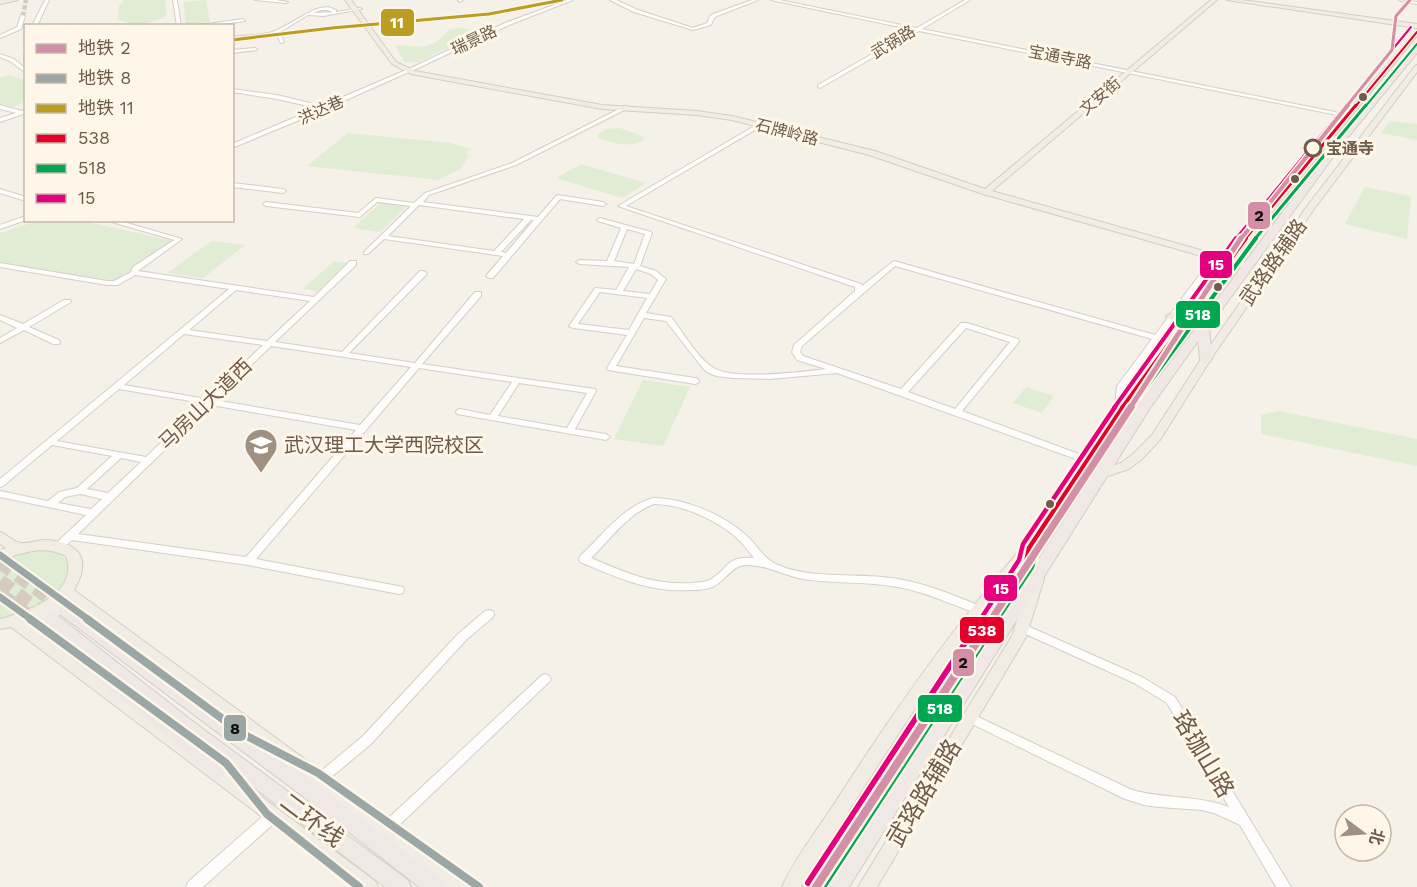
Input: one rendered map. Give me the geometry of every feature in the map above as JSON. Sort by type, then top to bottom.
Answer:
[{"type":"highway","points":[[814,887],[1026,563],[1029,548],[1118,414],[1228,261],[1417,32]]},
{"type":"highway","points":[[837,887],[1144,407],[1341,140],[1415,51]]},
{"type":"highway","points":[[1172,317],[1200,301]]},
{"type":"highway","points":[[1203,326],[1206,359]]},
{"type":"highway","points":[[43,615],[216,770]]},
{"type":"highway","name":"二环线","points":[[43,615],[312,784],[379,870],[435,887]]},
{"type":"highway","name":"二环线","points":[[43,615],[401,887]]},
{"type":"main road","points":[[0,1],[15,0]]},
{"type":"main road","name":"石牌岭路","points":[[348,0],[357,9]]},
{"type":"main road","name":"石牌岭路","points":[[353,0],[394,63],[410,70],[508,91],[625,108],[704,114],[761,124],[878,155],[1228,261],[1249,264]]},
{"type":"main road","name":"文安街","points":[[985,189],[1208,0]]},
{"type":"main road","name":"文安街","points":[[1126,71],[1214,0]]},
{"type":"main road","points":[[1230,0],[1417,26]]},
{"type":"main road","points":[[1240,0],[1417,26]]},
{"type":"main road","name":"武珞路辅路","points":[[1102,474],[1125,466],[1145,449],[1311,207],[1417,68]]},
{"type":"main road","points":[[0,555],[6,544],[58,547],[72,554],[78,566],[76,574],[43,615]]},
{"type":"main road","points":[[791,887],[889,733],[976,609],[1029,548]]},
{"type":"main road","name":"武珞路辅路","points":[[867,887],[1023,628],[1040,570]]},
{"type":"main road","points":[[216,770],[275,814],[379,870]]},
{"type":"main road","points":[[312,784],[386,829],[458,887]]},
{"type":"street","points":[[175,0],[179,24]]},
{"type":"street","points":[[257,0],[286,2]]},
{"type":"street","name":"瑞景路","points":[[410,70],[507,24],[571,0]]},
{"type":"street","points":[[612,0],[636,11],[693,29],[709,24],[711,17],[756,0]]},
{"type":"street","name":"宝通寺路","points":[[773,0],[1347,115]]},
{"type":"street","name":"武锅路","points":[[820,86],[968,0]]},
{"type":"street","points":[[1401,0],[1417,3]]},
{"type":"street","points":[[35,24],[47,2]]},
{"type":"street","points":[[234,38],[275,33],[319,7],[331,8],[334,12],[357,9]]},
{"type":"street","points":[[0,37],[19,28],[23,16]]},
{"type":"street","points":[[218,24],[243,20]]},
{"type":"street","points":[[275,33],[279,33],[282,42]]},
{"type":"street","points":[[234,52],[255,49]]},
{"type":"street","points":[[0,55],[12,60],[24,70]]},
{"type":"street","name":"洪达巷","points":[[234,145],[410,70]]},
{"type":"street","points":[[234,90],[324,108]]},
{"type":"street","points":[[0,107],[24,111]]},
{"type":"street","points":[[366,253],[427,194],[514,164],[625,108]]},
{"type":"street","points":[[0,120],[24,111]]},
{"type":"street","points":[[761,124],[621,206],[854,284],[858,286],[859,292]]},
{"type":"street","points":[[234,185],[282,191],[266,204],[360,215],[376,200],[540,219]]},
{"type":"street","points":[[0,191],[24,198]]},
{"type":"street","points":[[490,276],[558,197],[603,204]]},
{"type":"street","points":[[496,253],[530,217]]},
{"type":"street","points":[[0,227],[24,219]]},
{"type":"street","points":[[600,220],[649,233],[638,264],[618,292]]},
{"type":"street","points":[[0,265],[107,284],[115,283],[134,273],[136,269],[179,239],[115,222]]},
{"type":"street","points":[[609,264],[625,226]]},
{"type":"street","points":[[382,237],[508,255]]},
{"type":"street","points":[[1118,414],[1121,386],[1203,276],[1228,261]]},
{"type":"street","points":[[580,262],[635,266],[650,270],[662,279],[611,368],[695,381]]},
{"type":"street","name":"马房山大道西","points":[[58,547],[353,263]]},
{"type":"street","points":[[1087,460],[904,391],[800,358],[796,349],[894,263],[1156,338]]},
{"type":"street","points":[[134,273],[314,300]]},
{"type":"street","points":[[343,355],[423,273]]},
{"type":"street","points":[[0,484],[234,288]]},
{"type":"street","points":[[632,333],[573,326],[598,290],[652,296]]},
{"type":"street","points":[[248,561],[478,294]]},
{"type":"street","points":[[0,341],[67,302]]},
{"type":"street","points":[[642,315],[668,319],[710,370],[722,375],[740,377],[841,371]]},
{"type":"street","points":[[0,317],[56,342]]},
{"type":"street","points":[[904,391],[964,325],[1015,341],[957,412]]},
{"type":"street","points":[[183,331],[592,391],[569,430]]},
{"type":"street","points":[[492,418],[517,380]]},
{"type":"street","points":[[116,386],[362,428]]},
{"type":"street","points":[[460,412],[606,437]]},
{"type":"street","points":[[50,441],[148,460]]},
{"type":"street","points":[[80,491],[119,455]]},
{"type":"street","points":[[50,504],[62,494],[80,491],[110,496]]},
{"type":"street","points":[[0,494],[93,513]]},
{"type":"street","points":[[764,563],[742,538],[715,519],[671,502],[653,501],[638,507],[584,559],[625,578],[667,588],[710,585],[721,579],[732,566],[741,562],[764,563],[783,570],[816,576],[906,584],[949,597],[976,609]]},
{"type":"street","points":[[70,536],[248,561],[399,590]]},
{"type":"street","points":[[312,784],[368,740],[462,638],[489,614]]},
{"type":"street","name":"珞珈山路","points":[[1023,628],[1138,680],[1171,700],[1284,887]]},
{"type":"street","points":[[386,829],[545,679]]},
{"type":"street","points":[[970,718],[1129,795],[1154,802],[1212,805],[1226,810],[1243,822]]},
{"type":"street","points":[[192,887],[275,814]]},
{"type":"green space","points":[[124,0],[165,0],[167,15],[156,21],[143,23],[123,21],[118,19],[119,6]]},
{"type":"green space","points":[[206,0],[210,22],[186,24],[183,2]]},
{"type":"green space","points":[[450,29],[483,31],[418,62],[405,62],[395,45],[425,46],[437,41]]},
{"type":"green space","points":[[9,75],[24,80],[24,102],[12,107],[0,103],[0,78]]},
{"type":"green space","points":[[1390,121],[1417,124],[1417,140],[1381,133]]},
{"type":"green space","points":[[620,128],[644,137],[643,141],[626,144],[598,138],[598,134],[607,129]]},
{"type":"green space","points":[[348,133],[450,143],[472,149],[466,152],[468,157],[460,169],[438,180],[307,166]]},
{"type":"green space","points":[[581,164],[646,183],[622,198],[556,178]]},
{"type":"green space","points":[[1365,187],[1411,196],[1407,239],[1345,224]]},
{"type":"green space","points":[[382,202],[408,205],[380,232],[353,228]]},
{"type":"green space","points":[[34,222],[87,222],[173,241],[113,282],[0,263],[0,233]]},
{"type":"green space","points":[[212,241],[245,245],[203,278],[167,273]]},
{"type":"green space","points":[[334,261],[350,263],[318,291],[303,289]]},
{"type":"green space","points":[[643,380],[690,387],[663,446],[614,439]]},
{"type":"green space","points":[[1026,387],[1054,396],[1042,413],[1013,403]]},
{"type":"green space","points":[[1279,411],[1417,439],[1417,466],[1261,434],[1261,415]]},
{"type":"green space","points":[[39,550],[57,553],[71,564],[66,586],[38,608],[0,621],[0,560],[23,552]]},
{"type":"tunnel","points":[[23,16],[26,0]]},
{"type":"tunnel","points":[[0,562],[63,608]]},
{"type":"tunnel","points":[[0,581],[49,618]]},
{"type":"tunnel","points":[[0,594],[34,620]]},
{"type":"tunnel","points":[[32,619],[36,622]]},
{"type":"metro line","name":"11","points":[[234,40],[332,28],[489,14],[562,0]]},
{"type":"metro line","name":"2","points":[[816,887],[1247,230],[1392,50],[1396,16],[1410,0]]},
{"type":"metro line","name":"8","points":[[0,555],[243,734],[318,773],[479,887]]},
{"type":"metro line","name":"8","points":[[0,597],[226,763],[267,814],[359,887]]},
{"type":"transit line","name":"15","points":[[808,883],[1019,560],[1023,544],[1131,382],[1225,252],[1411,27]]},
{"type":"transit line","name":"538","points":[[814,887],[1026,563],[1029,548],[1137,386],[1231,256],[1417,32]]},
{"type":"transit line","name":"518","points":[[823,887],[1032,567],[1036,551],[1143,390],[1237,261],[1417,44]]},
{"type":"place","name":"宝通寺","points":[[1313,148]]},
{"type":"place","name":"武汉理工大学西院校区","points":[[261,474]]}]
